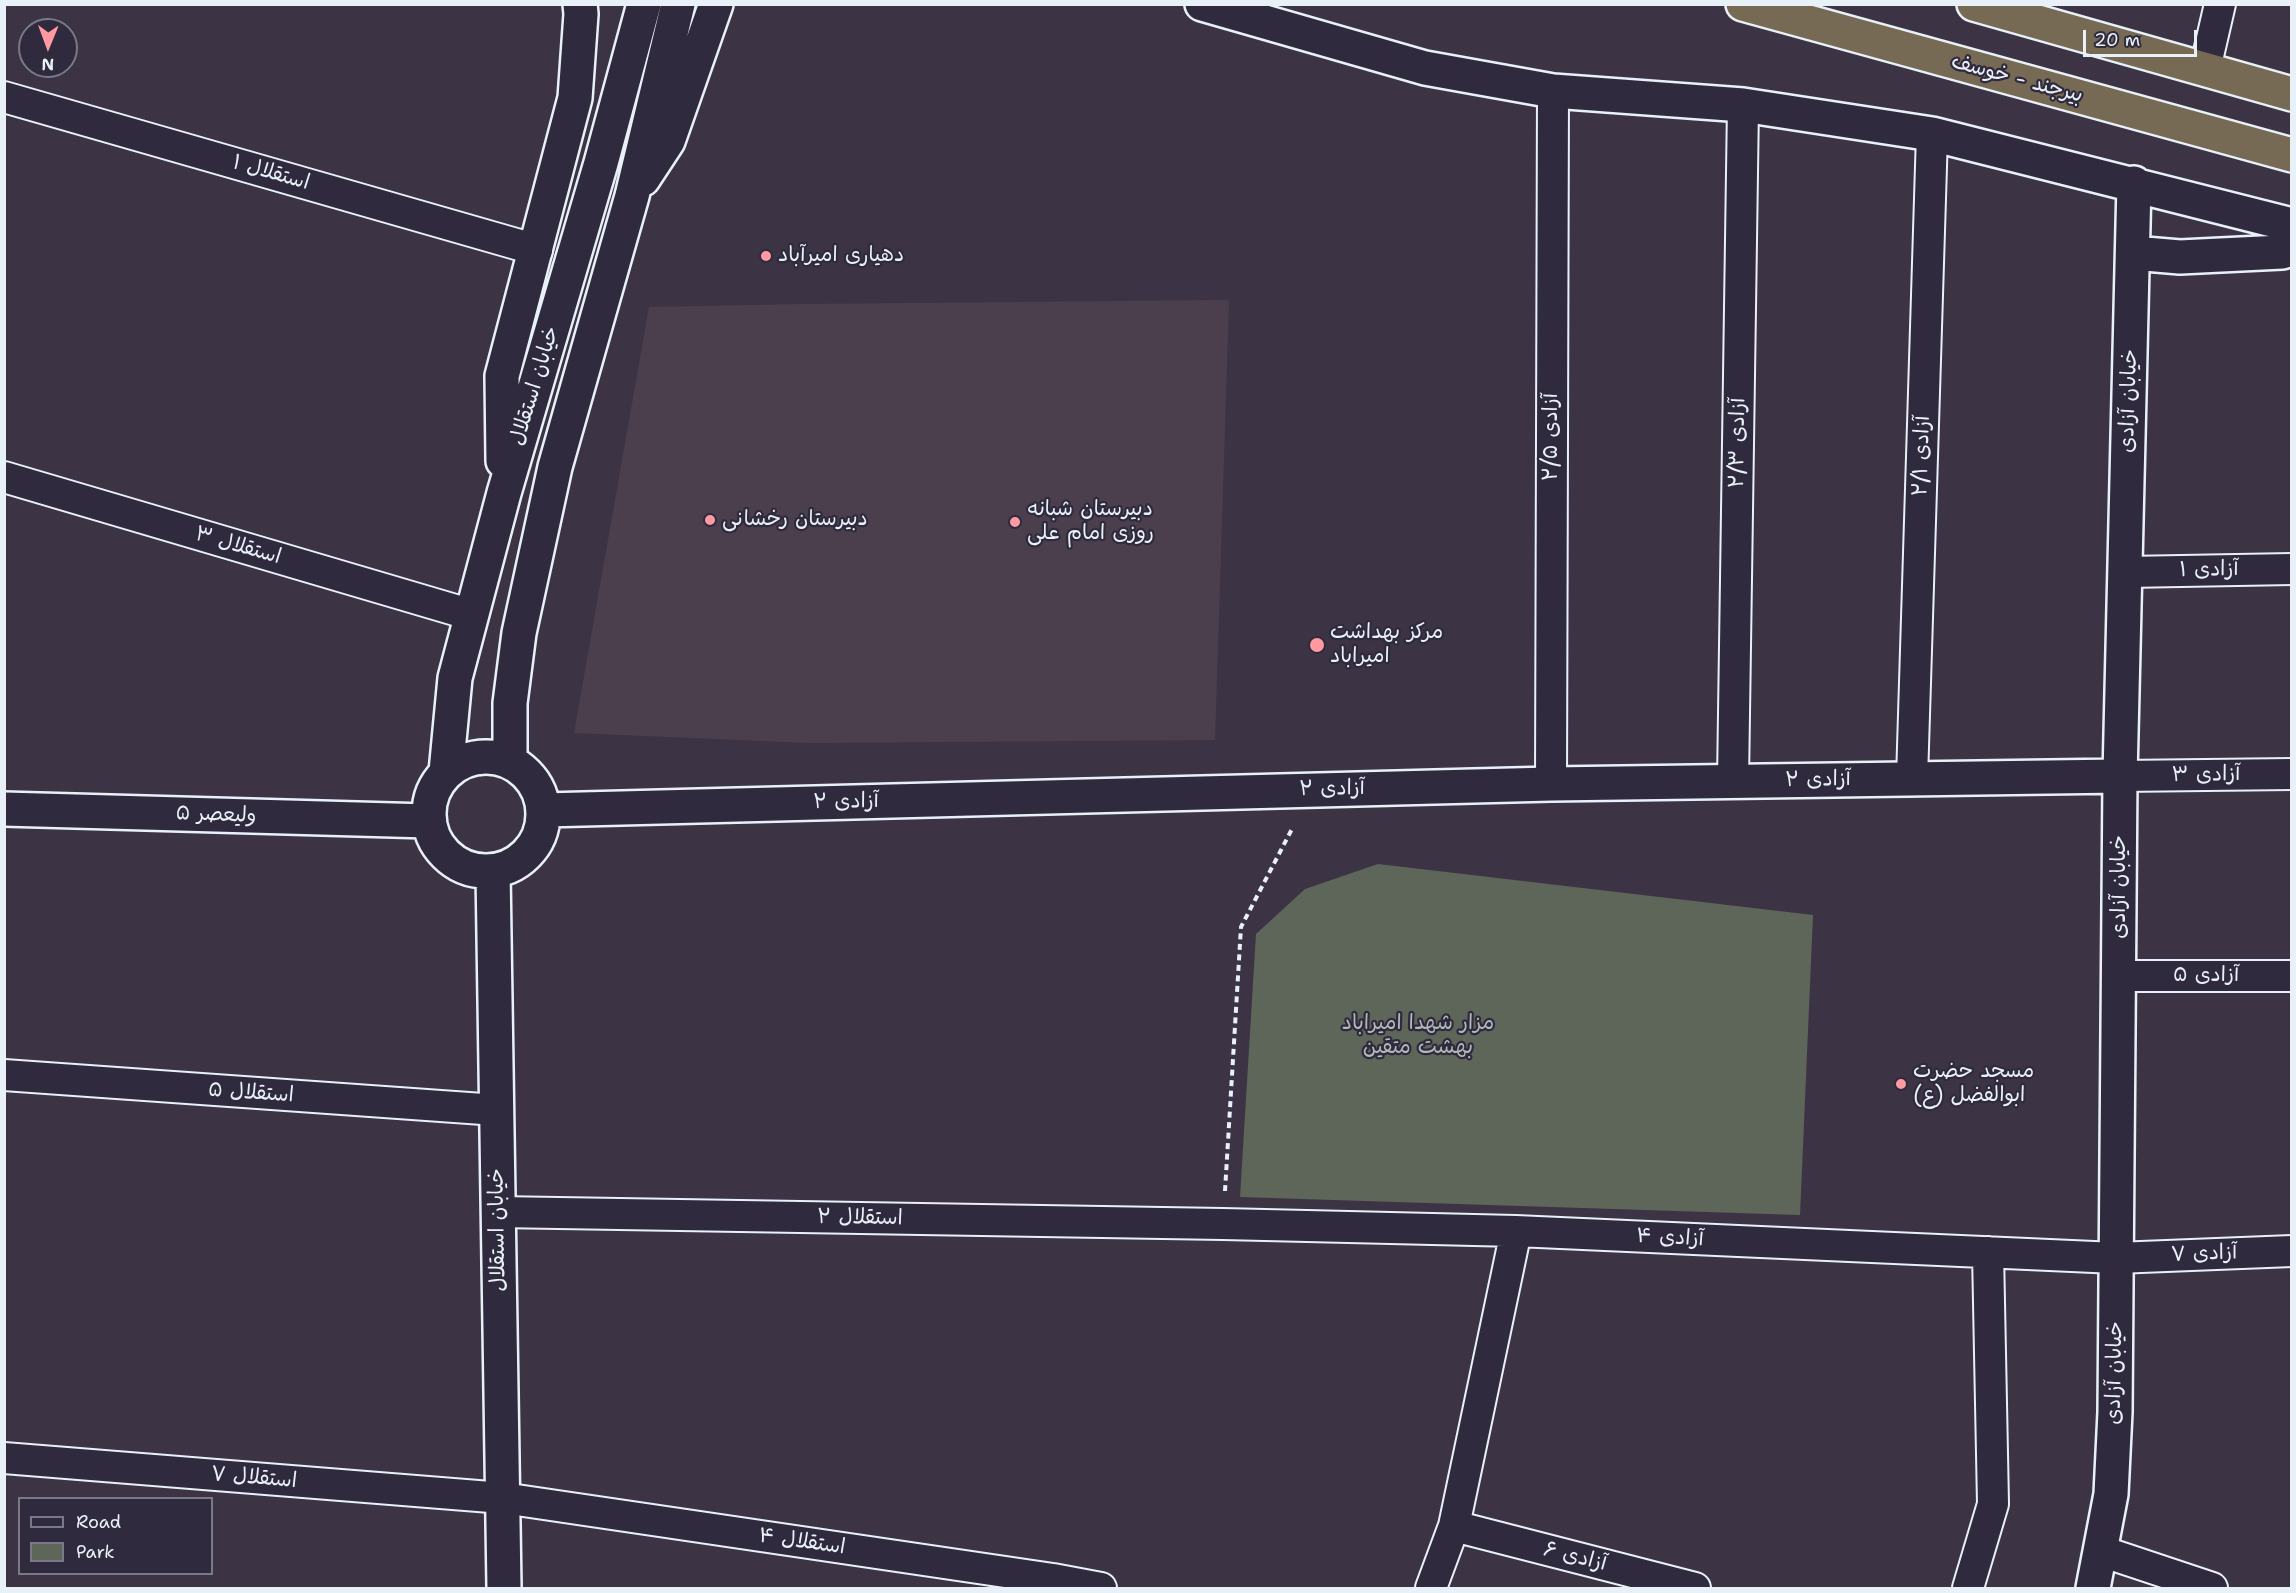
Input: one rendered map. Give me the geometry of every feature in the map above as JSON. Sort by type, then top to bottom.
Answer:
[{"type":"highway","name":"بیرجند - خوسف","points":[[1743,4],[2292,155]]},
{"type":"highway","points":[[1974,4],[2292,94]]},
{"type":"street","points":[[504,493],[502,376],[537,250],[574,98],[580,4]]},
{"type":"street","name":"خیابان استقلال","points":[[446,772],[455,678],[504,493],[601,164],[644,4]]},
{"type":"street","name":"خیابان استقلال","points":[[510,762],[510,703],[519,633],[555,467],[632,196],[678,4]]},
{"type":"street","points":[[632,196],[668,141],[716,4]]},
{"type":"street","points":[[1202,4],[1425,68],[1553,92],[1743,105],[1932,134],[2134,183],[2292,225]]},
{"type":"street","points":[[2205,69],[2220,4]]},
{"type":"street","name":"آزادی ۲/۵","points":[[1551,783],[1553,92]]},
{"type":"street","name":"استقلال ۱","points":[[4,97],[537,250]]},
{"type":"street","name":"آزادی ۲/۳","points":[[1733,781],[1743,105]]},
{"type":"street","name":"آزادی ۲/۱","points":[[1912,779],[1932,134]]},
{"type":"street","name":"خیابان آزادی","points":[[2093,1588],[2111,1494],[2115,1412],[2120,776],[2134,183]]},
{"type":"street","points":[[2133,254],[2180,257],[2292,249]]},
{"type":"street","name":"استقلال ۳","points":[[4,477],[472,615]]},
{"type":"street","name":"آزادی ۱","points":[[2126,572],[2292,569]]},
{"type":"street","points":[[488,757],[510,762],[527,773],[538,790],[544,810],[543,827],[536,844],[525,857],[510,867],[493,871],[475,871],[443,853],[428,821],[429,802],[435,786],[446,772],[466,760],[488,757]]},
{"type":"street","name":"آزادی ۳","points":[[2120,776],[2292,774]]},
{"type":"street","name":"آزادی ۲","points":[[544,810],[1551,783],[2120,776]]},
{"type":"street","name":"ولیعصر ۵","points":[[4,809],[428,821]]},
{"type":"street","name":"خیابان استقلال","points":[[493,871],[504,1588]]},
{"type":"street","name":"آزادی ۵","points":[[2120,976],[2292,975]]},
{"type":"street","name":"استقلال ۵","points":[[4,1075],[496,1110]]},
{"type":"street","name":"استقلال ۲","points":[[498,1212],[1223,1224]]},
{"type":"street","name":"آزادی ۴","points":[[1223,1224],[1516,1231],[2116,1258]]},
{"type":"street","points":[[1431,1588],[1454,1526],[1516,1231]]},
{"type":"street","name":"آزادی ۷","points":[[2116,1258],[2292,1251]]},
{"type":"street","points":[[1968,1588],[1994,1503],[1988,1252]]},
{"type":"street","name":"استقلال ۷","points":[[4,1458],[503,1498]]},
{"type":"street","name":"استقلال ۴","points":[[503,1498],[1042,1584],[1101,1588]]},
{"type":"street","name":"آزادی ۶","points":[[1454,1526],[1695,1588]]},
{"type":"street","points":[[2101,1551],[2212,1588]]},
{"type":"path","points":[[1223,1224],[1241,927],[1312,789]]},
{"type":"shaded area","name":"دبیرستان شبانه روزی امام علی","points":[[1229,300],[1215,740],[810,743],[574,733],[649,307]]},
{"type":"green space","name":"مزار شهدا امیراباد بهشت متقین","points":[[1378,864],[1813,915],[1800,1215],[1240,1197],[1256,934],[1305,889]]},
{"type":"place","name":"دهیاری امیرآباد","points":[[766,256]]},
{"type":"place","name":"دبیرستان رخشانی","points":[[710,520]]},
{"type":"place","name":"دبیرستان شبانه روزی امام علی","points":[[1015,522]]},
{"type":"place","name":"مرکز بهداشت امیراباد","points":[[1317,645]]},
{"type":"place","name":"مسجد حضرت ابوالفضل (ع)","points":[[1901,1084]]}]
